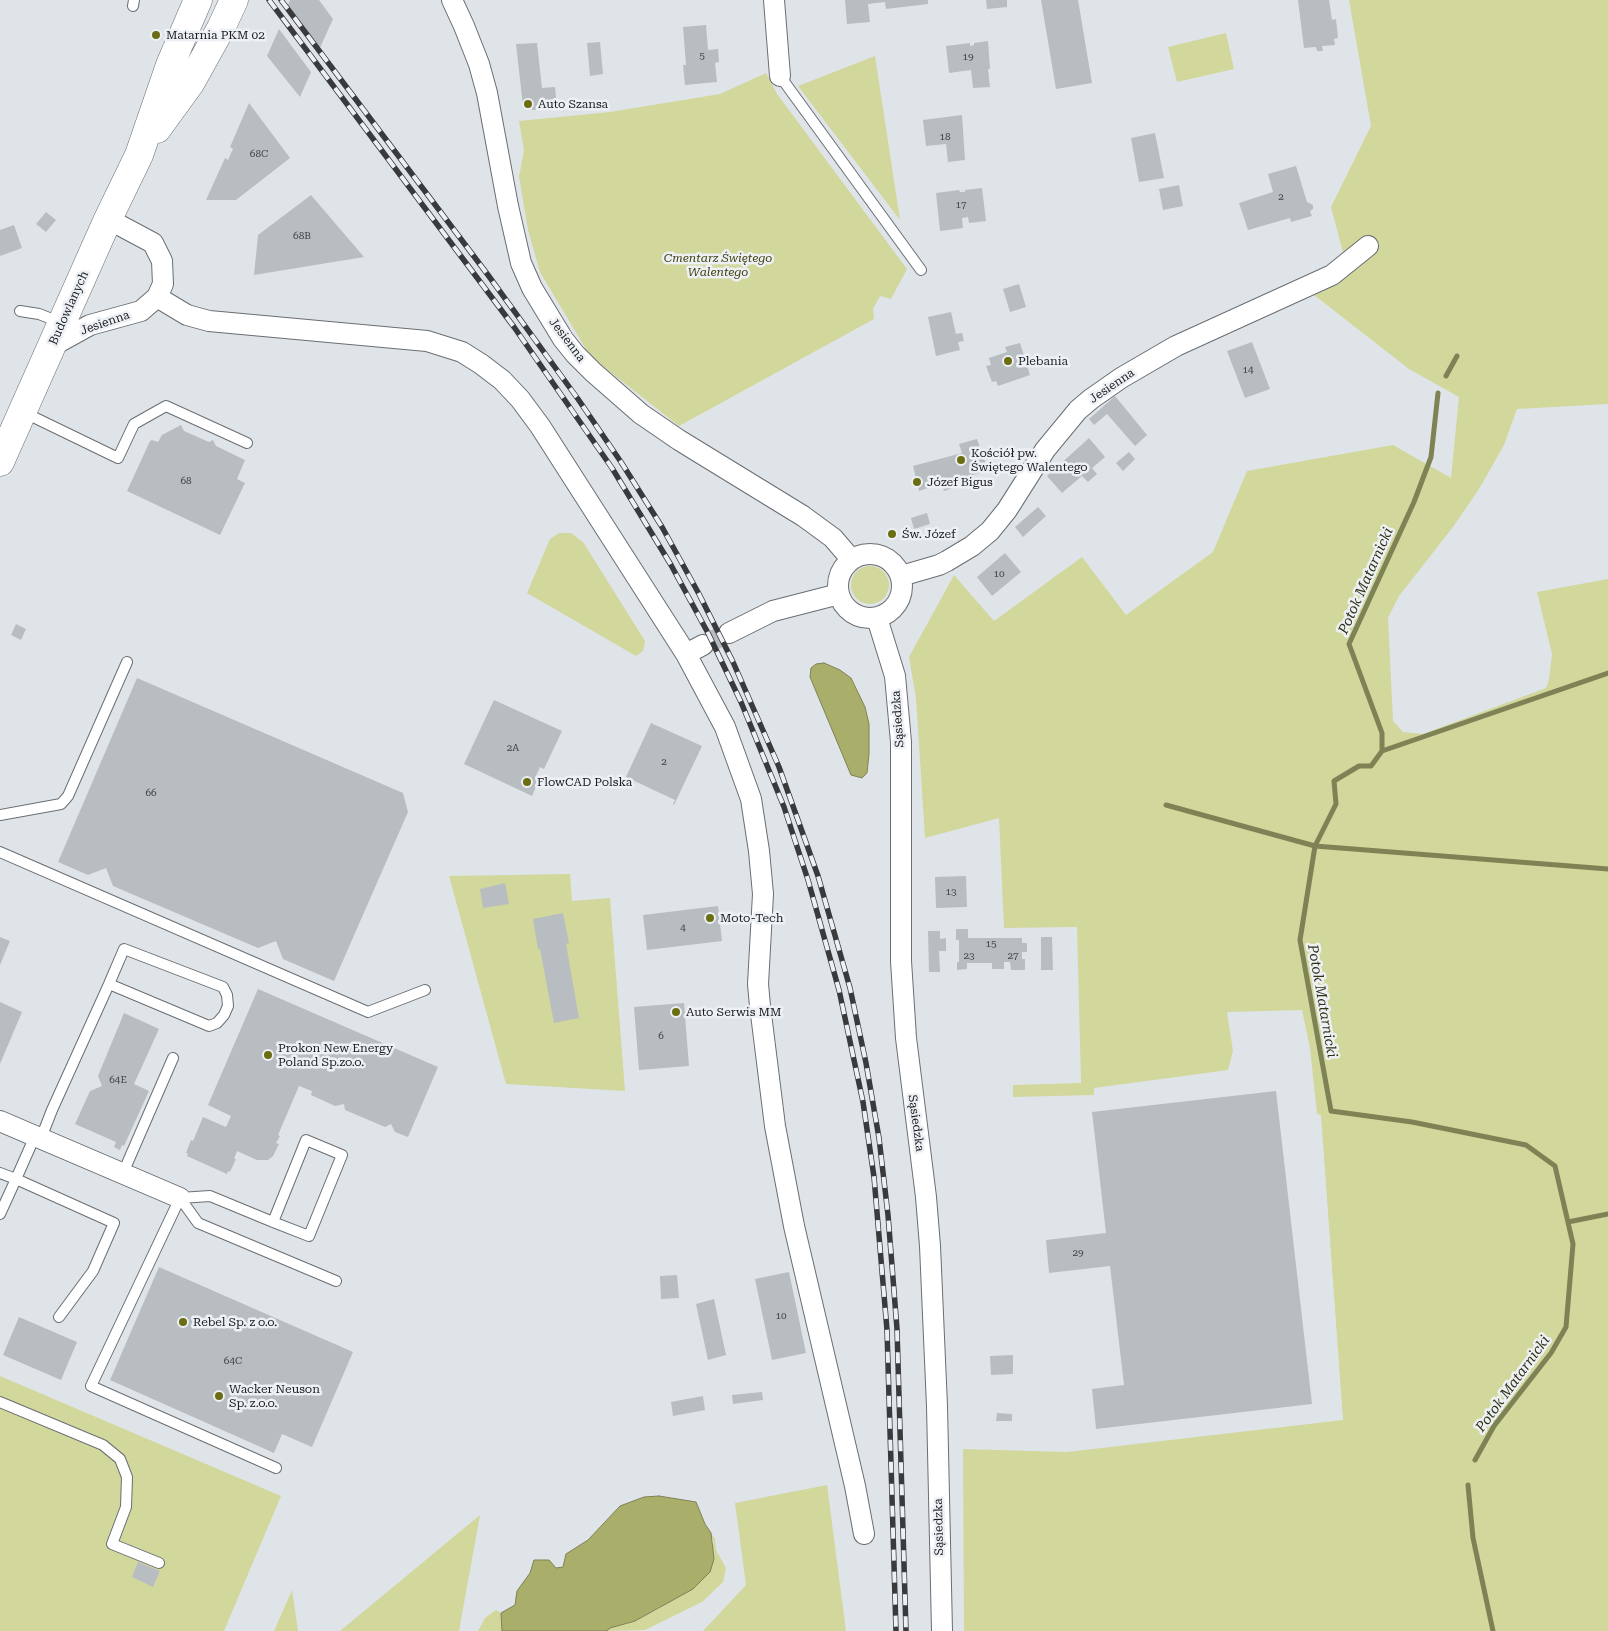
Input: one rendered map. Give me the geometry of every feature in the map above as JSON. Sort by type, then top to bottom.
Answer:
[{"type":"main road","name":"Budowlanych","points":[[0,462],[108,219],[139,155],[170,65],[198,0]]},
{"type":"main road","name":"Budowlanych","points":[[139,155],[190,82],[221,28],[234,0]]},
{"type":"street","name":"Jesienna","points":[[452,0],[479,64],[487,93],[508,206],[521,263],[532,288],[563,338],[575,354],[593,372],[640,414],[803,516],[833,538],[851,560]]},
{"type":"street","points":[[774,0],[780,76]]},
{"type":"street","points":[[108,219],[153,243],[162,261],[163,284],[157,297],[178,311],[196,318],[209,321],[427,341],[462,352],[481,364],[502,380],[520,399],[694,650],[751,799],[763,894],[758,984],[775,1126],[794,1226],[855,1486],[864,1534]]},
{"type":"street","name":"Jesienna","points":[[902,576],[947,561],[972,546],[990,531],[1007,510],[1045,450],[1078,410],[1091,399],[1176,346],[1332,275],[1368,246]]},
{"type":"street","name":"Jesienna","points":[[57,334],[141,311],[157,297]]},
{"type":"street","points":[[870,553],[890,560],[902,576],[903,587],[898,602],[887,614],[877,618],[858,616],[849,611],[839,594],[838,588],[842,569],[851,560],[860,555],[870,553]]},
{"type":"street","points":[[729,632],[773,611],[839,594]]},
{"type":"street","name":"Sąsiedzka","points":[[877,618],[894,676],[901,742],[901,961],[906,1038],[926,1197],[930,1246],[937,1406],[942,1631]]},
{"type":"street","points":[[0,1121],[180,1198]]},
{"type":"lane","points":[[780,76],[921,270]]},
{"type":"lane","points":[[20,311],[39,314],[57,334]]},
{"type":"lane","points":[[22,412],[118,458],[134,424],[166,406],[247,443]]},
{"type":"lane","points":[[0,815],[61,804],[68,796],[127,662]]},
{"type":"lane","points":[[0,852],[368,1012],[425,990]]},
{"type":"lane","points":[[0,1214],[38,1137],[124,949],[223,987],[227,995],[228,1006],[224,1016],[217,1023],[209,1026],[109,984]]},
{"type":"lane","points":[[123,1173],[173,1058]]},
{"type":"lane","points":[[180,1198],[210,1196],[273,1222],[309,1236],[342,1155],[306,1140],[273,1222]]},
{"type":"lane","points":[[0,1173],[114,1223],[94,1271],[59,1316]]},
{"type":"lane","points":[[180,1198],[198,1223],[336,1281]]},
{"type":"lane","points":[[180,1198],[91,1386],[276,1468]]},
{"type":"lane","points":[[0,1402],[103,1445],[120,1459],[127,1477],[126,1508],[112,1544],[160,1563]]},
{"type":"green space","points":[[1349,0],[1608,0],[1608,404],[1517,409],[1504,445],[1479,489],[1453,527],[1399,596],[1388,618],[1393,721],[1403,732],[1423,734],[1546,688],[1549,680],[1552,654],[1537,592],[1608,579],[1608,1631],[964,1631],[963,1449],[1067,1452],[1343,1420],[1321,1115],[1317,1114],[1310,1048],[1302,1010],[1227,1012],[1233,1051],[1228,1070],[1094,1088],[1094,1095],[1013,1097],[1013,1085],[1081,1083],[1077,927],[1004,928],[999,818],[925,838],[916,698],[909,657],[954,575],[994,621],[1082,557],[1126,615],[1213,552],[1247,471],[1393,445],[1451,478],[1459,397],[1409,369],[1314,295],[1319,284],[1344,256],[1331,207],[1371,126]]},
{"type":"green space","points":[[1226,33],[1234,69],[1177,82],[1168,47]]},
{"type":"green space","points":[[875,56],[900,220],[798,86]]},
{"type":"green space","name":"Cmentarz Świętego Walentego","points":[[766,73],[777,94],[907,269],[891,299],[880,296],[873,309],[874,319],[679,426],[590,356],[540,272],[528,230],[519,177],[524,150],[519,121],[610,112],[720,94]]},
{"type":"green space","points":[[559,533],[571,533],[583,542],[645,641],[643,651],[636,656],[527,593],[550,539]]},
{"type":"green space","points":[[870,566],[883,572],[889,585],[883,598],[870,604],[857,598],[851,585],[857,572]]},
{"type":"green space","points":[[570,874],[572,901],[610,898],[625,1091],[506,1084],[449,876]]},
{"type":"green space","points":[[0,1376],[281,1496],[224,1631],[0,1631]]},
{"type":"green space","points":[[827,1485],[846,1631],[703,1631],[746,1585],[735,1503]]},
{"type":"green space","points":[[480,1515],[459,1631],[340,1631]]},
{"type":"green space","points":[[711,1533],[715,1539],[716,1550],[726,1568],[723,1582],[702,1602],[645,1630],[607,1631],[610,1628],[635,1621],[662,1607],[714,1543]]},
{"type":"green space","points":[[292,1590],[298,1631],[274,1631]]},
{"type":"green space","points":[[496,1610],[501,1613],[502,1631],[478,1631],[485,1618]]},
{"type":"shaded area","points":[[824,663],[840,670],[851,678],[865,707],[869,724],[869,754],[867,773],[862,778],[851,775],[810,677],[811,668],[816,664]]},
{"type":"shaded area","points":[[659,1496],[696,1502],[711,1533],[714,1559],[710,1572],[693,1589],[635,1621],[610,1628],[607,1631],[502,1631],[501,1613],[515,1605],[517,1591],[530,1573],[534,1560],[549,1560],[556,1568],[563,1567],[566,1554],[588,1540],[620,1506],[644,1497]]},
{"type":"building","points":[[290,0],[319,0],[333,19],[318,52],[286,9]]},
{"type":"building","points":[[845,0],[928,0],[928,4],[886,9],[885,2],[868,4],[870,22],[847,24]]},
{"type":"building","points":[[986,0],[1007,0],[1007,7],[987,9]]},
{"type":"building","points":[[1041,0],[1078,0],[1092,83],[1056,89]]},
{"type":"building","points":[[1298,0],[1329,0],[1332,20],[1336,19],[1338,38],[1334,39],[1335,45],[1322,46],[1323,51],[1317,51],[1316,47],[1304,48]]},
{"type":"building","points":[[706,25],[708,50],[718,49],[719,62],[715,63],[717,82],[685,85],[683,65],[686,65],[683,27]]},
{"type":"building","points":[[279,29],[311,72],[300,97],[267,56]]},
{"type":"building","points":[[988,41],[990,87],[973,88],[971,70],[949,73],[946,46],[970,43],[970,46],[974,45],[974,43]]},
{"type":"building","points":[[600,42],[603,74],[590,76],[587,43]]},
{"type":"building","points":[[537,43],[542,88],[555,87],[557,108],[532,110],[532,105],[523,106],[516,44]]},
{"type":"building","points":[[249,103],[290,158],[236,200],[206,200],[225,158],[228,160],[233,149],[230,147]]},
{"type":"building","points":[[962,115],[965,160],[948,162],[946,144],[926,146],[923,120]]},
{"type":"building","points":[[1155,133],[1164,178],[1139,182],[1131,138]]},
{"type":"building","points":[[1296,166],[1307,202],[1313,205],[1313,209],[1310,211],[1312,216],[1291,222],[1290,218],[1248,230],[1239,203],[1273,192],[1268,174]]},
{"type":"building","points":[[1179,185],[1183,206],[1163,210],[1159,189]]},
{"type":"building","points":[[982,188],[986,221],[969,223],[968,217],[962,218],[963,228],[940,231],[936,193],[959,190],[960,192],[965,192],[965,190]]},
{"type":"building","points":[[311,195],[364,257],[254,275],[258,235]]},
{"type":"building","points":[[46,212],[56,220],[46,232],[36,224]]},
{"type":"building","points":[[14,225],[22,248],[0,256],[0,230]]},
{"type":"building","points":[[1019,284],[1026,307],[1010,312],[1003,289]]},
{"type":"building","points":[[951,312],[956,334],[962,333],[964,341],[958,342],[960,350],[936,356],[928,317]]},
{"type":"building","points":[[1252,342],[1270,389],[1245,398],[1227,351]]},
{"type":"building","name":"Plebania","points":[[1020,343],[1030,375],[998,386],[996,381],[992,382],[986,366],[991,365],[989,358],[1007,352],[1005,347]]},
{"type":"building","points":[[1115,396],[1147,435],[1135,446],[1107,414],[1094,425],[1089,419]]},
{"type":"building","points":[[181,425],[184,431],[209,442],[213,440],[216,446],[245,460],[237,479],[245,483],[220,535],[127,491],[150,441],[158,442],[162,435]]},
{"type":"building","points":[[1089,438],[1105,457],[1092,468],[1097,474],[1088,482],[1082,476],[1062,493],[1047,476]]},
{"type":"building","name":"Kościół pw. Świętego Walentego","points":[[977,439],[988,470],[951,482],[953,488],[944,491],[942,483],[919,491],[913,466],[962,453],[959,444]]},
{"type":"building","points":[[1129,452],[1135,459],[1123,471],[1116,463]]},
{"type":"building","points":[[1038,507],[1046,516],[1023,537],[1015,527]]},
{"type":"building","points":[[927,513],[930,524],[914,529],[911,518]]},
{"type":"building","points":[[1005,553],[1021,572],[992,596],[977,577]]},
{"type":"building","points":[[16,624],[26,629],[21,640],[11,635]]},
{"type":"building","points":[[137,678],[403,793],[408,812],[334,981],[283,959],[276,941],[258,948],[113,886],[106,868],[88,875],[58,862]]},
{"type":"building","points":[[494,700],[562,731],[544,769],[540,767],[535,778],[539,780],[532,796],[464,764]]},
{"type":"building","points":[[651,723],[702,746],[674,805],[675,800],[626,777]]},
{"type":"building","points":[[966,876],[967,907],[936,908],[935,877]]},
{"type":"building","points":[[505,883],[509,904],[483,908],[480,889]]},
{"type":"building","points":[[718,906],[722,941],[647,950],[643,915]]},
{"type":"building","points":[[563,913],[569,943],[566,944],[579,1018],[554,1023],[533,919]]},
{"type":"building","points":[[956,929],[968,929],[968,938],[1022,938],[1022,943],[1027,943],[1027,952],[1022,952],[1022,959],[1025,959],[1025,970],[1011,970],[1010,962],[1004,962],[1004,969],[992,969],[992,963],[967,963],[967,969],[957,970],[959,940],[956,940]]},
{"type":"building","points":[[928,931],[940,931],[940,939],[946,938],[946,951],[939,951],[940,972],[929,972]]},
{"type":"building","points":[[0,937],[10,941],[0,965]]},
{"type":"building","points":[[1041,937],[1052,937],[1053,970],[1041,970]]},
{"type":"building","points":[[258,989],[438,1067],[408,1137],[395,1132],[391,1124],[385,1127],[345,1110],[344,1104],[335,1106],[311,1095],[312,1091],[299,1086],[278,1135],[280,1136],[276,1143],[279,1144],[273,1156],[268,1160],[257,1160],[237,1151],[234,1159],[236,1159],[230,1172],[228,1171],[227,1174],[187,1156],[188,1153],[186,1153],[191,1140],[193,1141],[203,1117],[226,1127],[231,1116],[208,1105]]},
{"type":"building","points":[[0,1002],[22,1012],[0,1064]]},
{"type":"building","points":[[684,1003],[689,1066],[639,1070],[634,1007]]},
{"type":"building","points":[[124,1013],[159,1029],[134,1084],[149,1091],[124,1146],[122,1145],[120,1150],[114,1147],[116,1142],[75,1124],[90,1091],[102,1086],[98,1076]]},
{"type":"building","points":[[1276,1091],[1312,1404],[1096,1429],[1092,1389],[1124,1385],[1110,1266],[1049,1273],[1046,1240],[1106,1233],[1092,1112]]},
{"type":"building","points":[[159,1267],[353,1352],[312,1447],[282,1434],[274,1453],[110,1380]]},
{"type":"building","points":[[789,1272],[806,1353],[772,1360],[755,1279]]},
{"type":"building","points":[[677,1275],[679,1298],[661,1299],[660,1276]]},
{"type":"building","points":[[714,1299],[726,1355],[708,1360],[696,1304]]},
{"type":"building","points":[[19,1317],[77,1342],[61,1380],[3,1355]]},
{"type":"building","points":[[1013,1355],[1013,1374],[991,1375],[990,1356]]},
{"type":"building","points":[[762,1392],[763,1400],[733,1404],[732,1395]]},
{"type":"building","points":[[703,1396],[705,1410],[673,1416],[671,1402]]},
{"type":"building","points":[[997,1413],[1012,1414],[1012,1421],[996,1421]]},
{"type":"building","points":[[138,1562],[160,1571],[153,1587],[132,1577]]},
{"type":"waterway","name":"Potok Matarnicki","points":[[1446,376],[1457,356]]},
{"type":"waterway","name":"Potok Matarnicki","points":[[1438,393],[1431,457],[1414,502],[1349,644],[1382,733],[1382,751],[1371,766],[1359,766],[1334,781],[1336,804],[1315,846],[1300,940],[1331,1111],[1412,1122],[1526,1145],[1555,1166],[1573,1244],[1566,1327],[1551,1353],[1494,1426],[1475,1460]]},
{"type":"waterway","points":[[1382,751],[1608,673]]},
{"type":"waterway","points":[[1166,805],[1315,846],[1608,869]]},
{"type":"waterway","points":[[1568,1222],[1608,1214]]},
{"type":"waterway","name":"Potok Matarnicki","points":[[1468,1485],[1473,1538],[1493,1631]]},
{"type":"tunnel","points":[[703,645],[729,633]]},
{"type":"railway","points":[[269,0],[514,327],[612,468],[671,565],[708,633],[741,702],[784,807],[808,880],[839,990],[863,1102],[874,1177],[887,1330],[896,1631]]},
{"type":"railway","points":[[281,0],[488,275],[621,462],[662,527],[699,594],[733,662],[779,767],[818,876],[850,988],[879,1138],[888,1215],[897,1329],[906,1631]]},
{"type":"place","name":"Matarnia PKM 02","points":[[156,35]]},
{"type":"place","name":"Auto Szansa","points":[[528,104]]},
{"type":"place","name":"Plebania","points":[[1008,361]]},
{"type":"place","name":"Kościół pw. Świętego Walentego","points":[[961,460]]},
{"type":"place","name":"Józef Bigus","points":[[917,482]]},
{"type":"place","name":"Św. Józef","points":[[892,534]]},
{"type":"place","name":"FlowCAD Polska","points":[[527,782]]},
{"type":"place","name":"Moto-Tech","points":[[710,918]]},
{"type":"place","name":"Auto Serwis MM","points":[[676,1012]]},
{"type":"place","name":"Prokon New Energy Poland Sp.zo.o.","points":[[268,1055]]},
{"type":"place","name":"Rebel Sp. z o.o.","points":[[183,1322]]},
{"type":"place","name":"Wacker Neuson Sp. z.o.o.","points":[[219,1396]]}]
